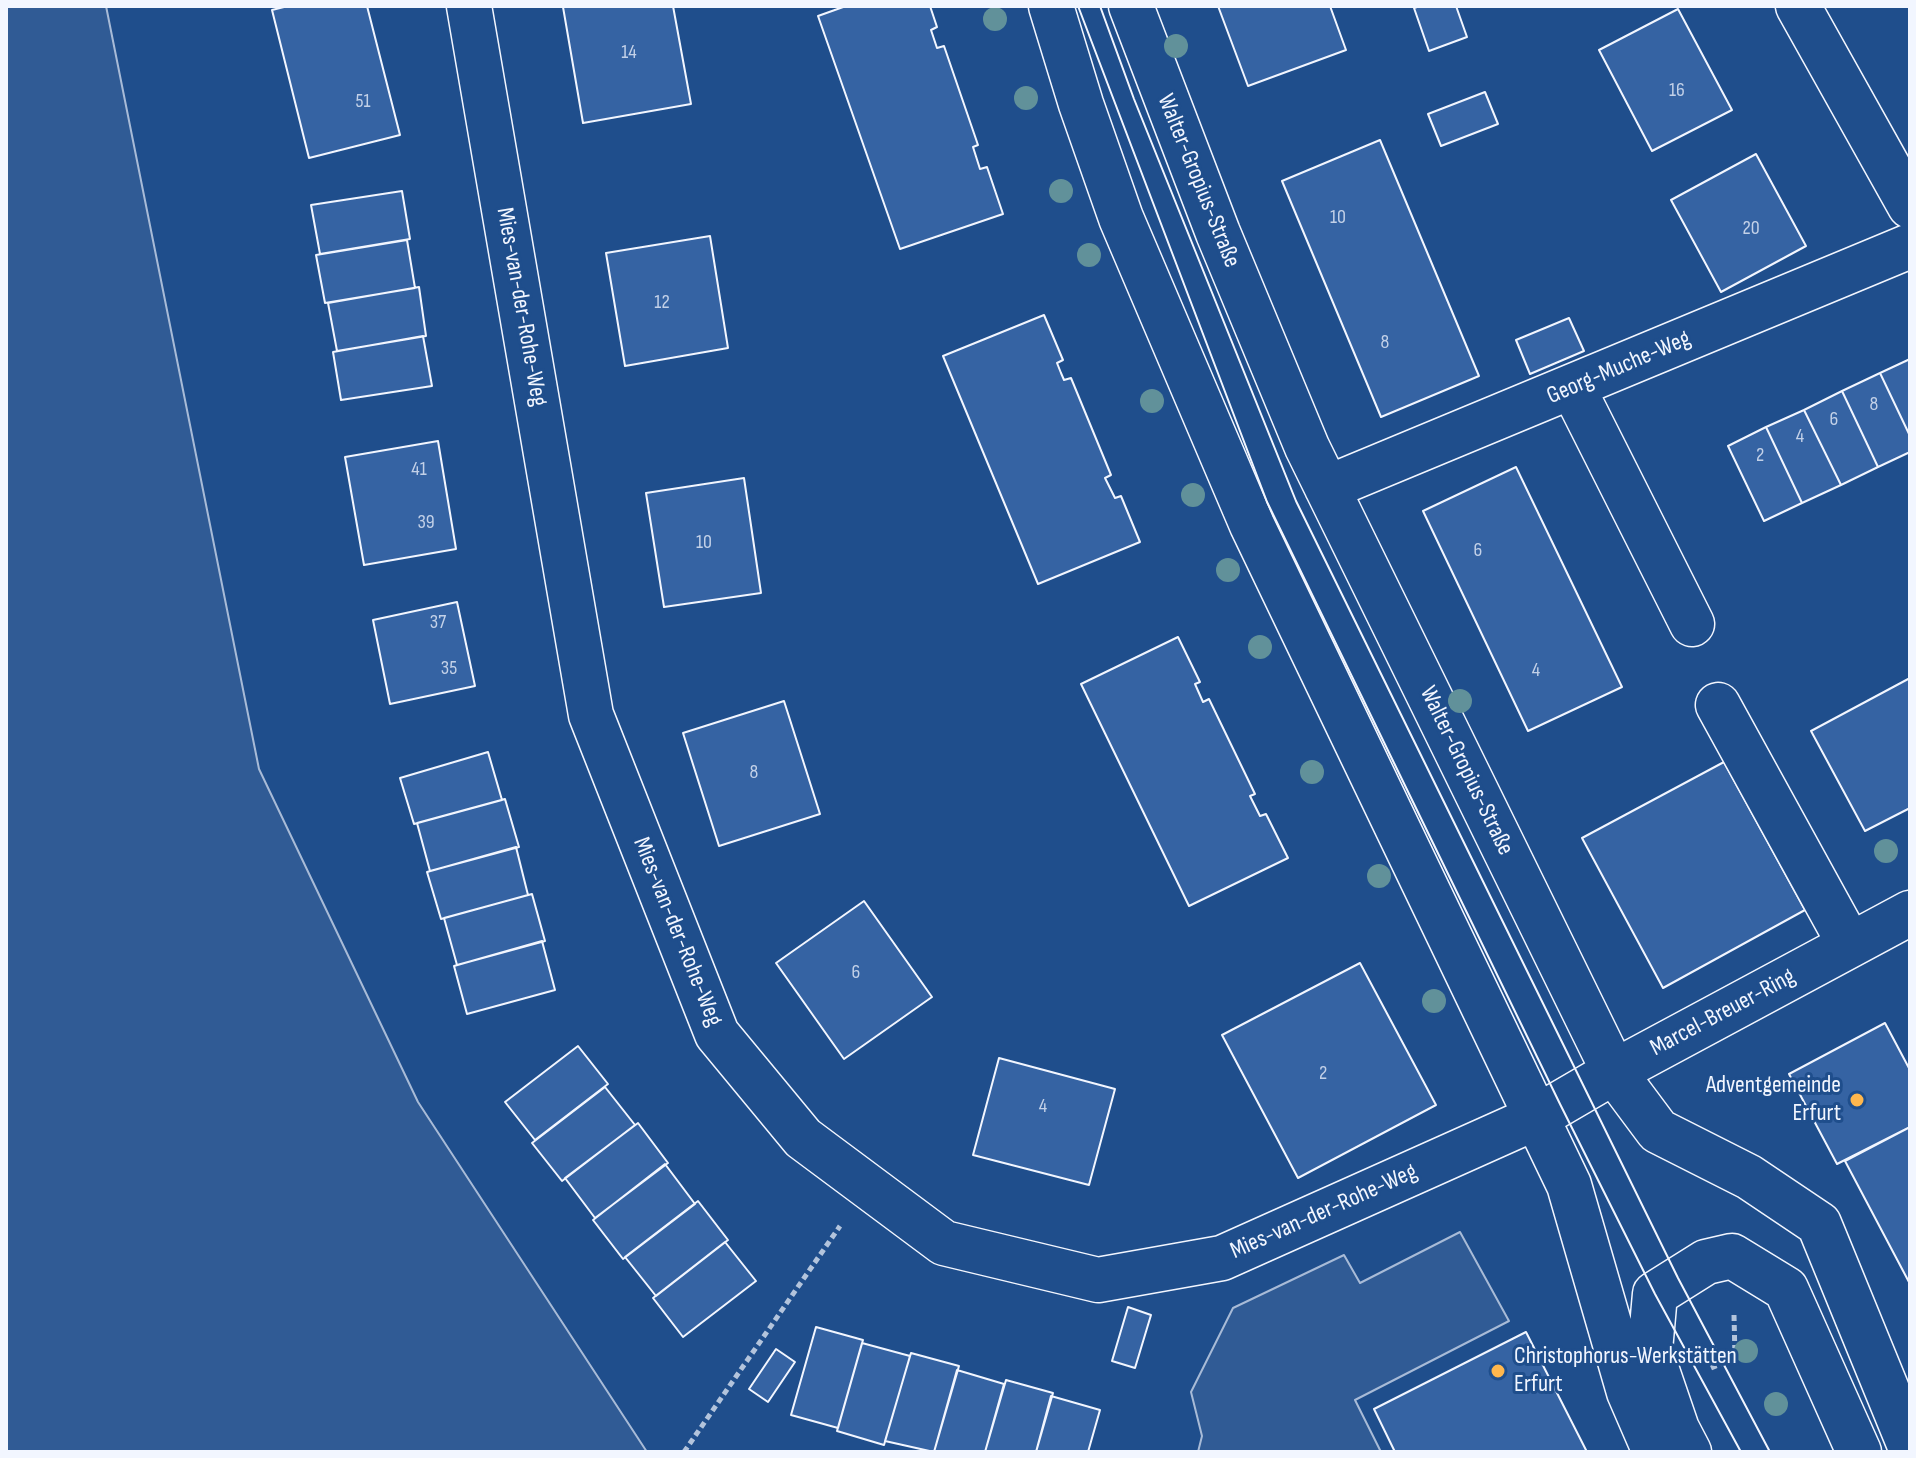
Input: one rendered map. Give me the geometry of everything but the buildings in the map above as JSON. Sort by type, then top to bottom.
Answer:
[{"type":"street","name":"Mies-van-der-Rohe-Weg","points":[[469,6],[591,715],[717,1034],[803,1138],[944,1243],[1098,1280],[1222,1258],[1537,1117]]},
{"type":"street","points":[[1051,6],[1121,218],[1252,525],[1569,1185],[1629,1392],[1655,1452]]},
{"type":"street","name":"Walter-Gropius-Straße","points":[[1131,6],[1218,233],[1307,447],[1614,1072],[1658,1131],[1749,1177],[1819,1224],[1910,1446]]},
{"type":"street","points":[[1798,6],[1910,206]]},
{"type":"street","name":"Georg-Muche-Weg","points":[[1327,488],[1910,246]]},
{"type":"street","points":[[1573,388],[1692,624]]},
{"type":"street","points":[[1718,705],[1850,945]]},
{"type":"street","name":"Marcel-Breuer-Ring","points":[[1537,1117],[1614,1072],[1910,913]]},
{"type":"street","points":[[1689,1452],[1677,1429],[1650,1350],[1655,1294],[1706,1262],[1732,1256],[1786,1289],[1859,1452]]},
{"type":"path","points":[[684,1452],[868,1186]]},
{"type":"path","points":[[1699,1374],[1768,1343]]},
{"type":"shaded area","points":[[6,6],[106,6],[259,769],[418,1102],[647,1452],[6,1452]]},
{"type":"shaded area","points":[[1460,1232],[1509,1321],[1355,1400],[1381,1452],[1198,1452],[1202,1436],[1191,1392],[1233,1308],[1344,1255],[1360,1283]]},
{"type":"tram line","points":[[1078,6],[1267,502],[1560,1104],[1655,1294],[1741,1452]]},
{"type":"tram line","points":[[1100,6],[1134,99],[1296,501],[1678,1278],[1770,1452]]},
{"type":"place","name":"Adventgemeinde Erfurt","points":[[1857,1100]]},
{"type":"place","name":"Christophorus-Werkstätten Erfurt","points":[[1498,1371]]}]
